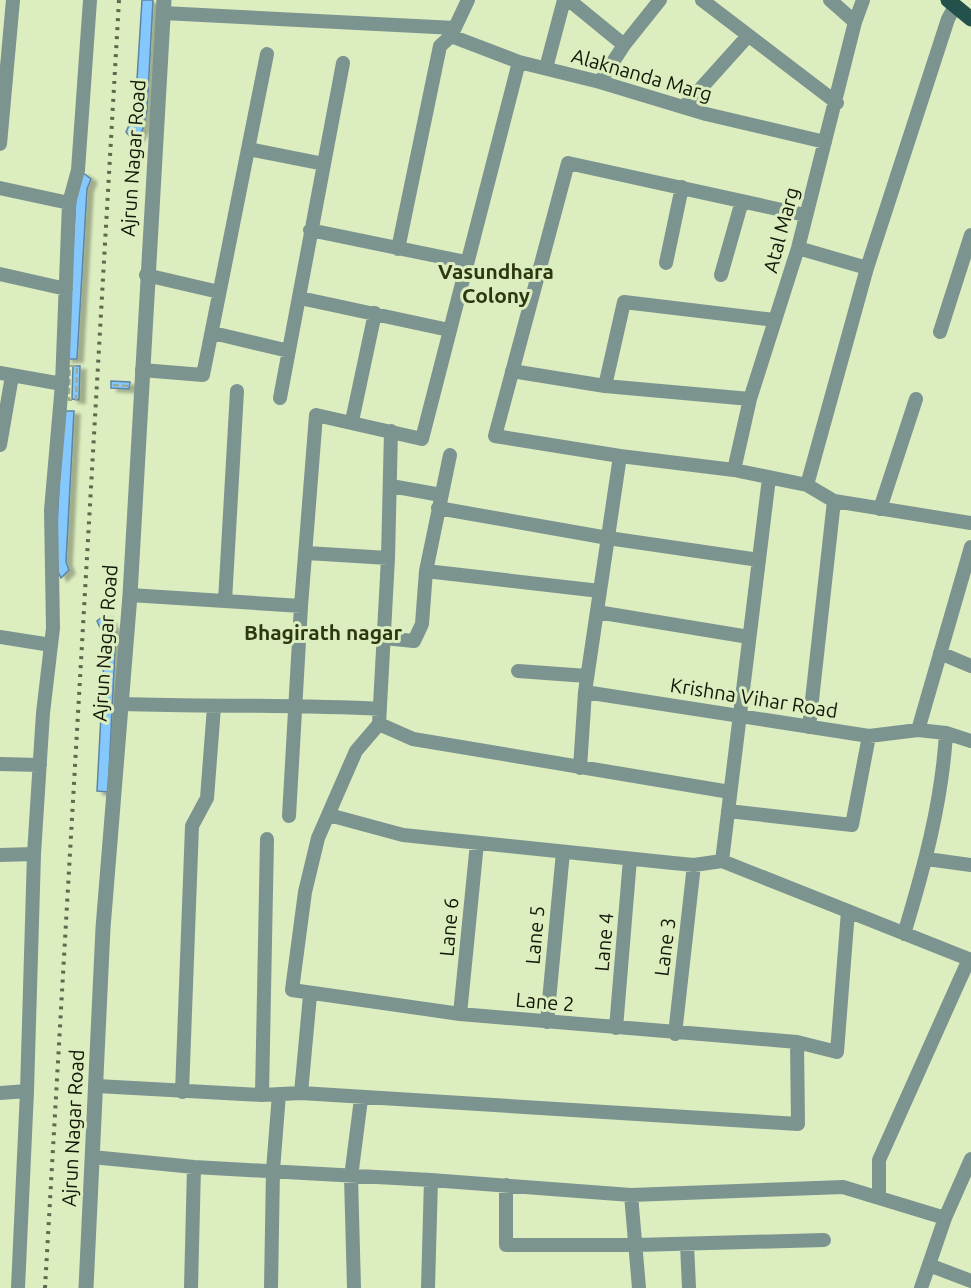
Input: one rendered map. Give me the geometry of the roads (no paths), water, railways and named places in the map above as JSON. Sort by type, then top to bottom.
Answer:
[{"type":"main road","points":[[951,3],[971,19]]},
{"type":"street","points":[[0,144],[5,47],[13,0]]},
{"type":"street","points":[[18,1288],[34,854],[51,645],[51,510],[62,384],[69,203],[78,170],[90,0]]},
{"type":"street","points":[[398,249],[440,46],[453,32],[468,0]]},
{"type":"street","points":[[546,68],[566,0],[624,45]]},
{"type":"street","points":[[600,82],[624,45],[660,0]]},
{"type":"street","points":[[702,0],[747,37],[837,103]]},
{"type":"street","points":[[830,0],[855,22]]},
{"type":"street","name":"Atal Marg","points":[[734,470],[750,399],[798,248],[805,215],[837,103],[855,22],[863,0]]},
{"type":"street","points":[[807,485],[867,268],[948,20],[951,3]]},
{"type":"street","name":"Alaknanda Marg","points":[[164,7],[453,32],[519,62],[600,82],[684,107],[825,142]]},
{"type":"street","name":"Ajrun Nagar Road","points":[[86,1288],[103,928],[130,595],[146,275],[164,7]]},
{"type":"street","points":[[684,107],[747,37]]},
{"type":"street","points":[[142,370],[203,375],[267,54]]},
{"type":"street","points":[[289,816],[301,606],[307,553],[316,415],[422,438],[519,62]]},
{"type":"street","points":[[280,398],[343,63]]},
{"type":"street","points":[[248,149],[324,164]]},
{"type":"street","points":[[805,215],[568,163],[495,436],[620,456],[734,470],[807,485],[834,501],[971,523]]},
{"type":"street","points":[[666,263],[682,187]]},
{"type":"street","points":[[0,188],[69,203]]},
{"type":"street","points":[[721,275],[742,201]]},
{"type":"street","points":[[310,230],[466,261]]},
{"type":"street","points":[[940,332],[971,235]]},
{"type":"street","points":[[798,248],[867,268]]},
{"type":"street","points":[[0,274],[66,289]]},
{"type":"street","points":[[146,275],[219,292]]},
{"type":"street","points":[[300,298],[449,330]]},
{"type":"street","points":[[605,386],[624,302],[774,320]]},
{"type":"street","points":[[352,421],[375,313]]},
{"type":"street","points":[[213,333],[289,351]]},
{"type":"street","points":[[512,371],[605,386],[750,399]]},
{"type":"street","points":[[0,445],[6,374],[62,384]]},
{"type":"street","points":[[225,601],[237,391]]},
{"type":"street","points":[[880,509],[916,399]]},
{"type":"street","points":[[391,430],[391,486],[379,724],[356,751],[329,815],[403,835],[694,865],[723,861],[970,960],[879,1160],[879,1198]]},
{"type":"street","points":[[384,638],[414,642],[422,624],[426,572],[450,455]]},
{"type":"street","points":[[580,768],[587,676],[620,456]]},
{"type":"street","points":[[723,861],[738,716],[770,478]]},
{"type":"street","points":[[391,486],[440,501],[608,537],[759,560]]},
{"type":"street","points":[[810,727],[834,501]]},
{"type":"street","points":[[918,730],[940,653],[966,585],[971,547]]},
{"type":"street","points":[[307,553],[388,558]]},
{"type":"street","points":[[426,572],[600,591]]},
{"type":"street","points":[[130,595],[301,606]]},
{"type":"street","points":[[597,612],[749,637]]},
{"type":"street","points":[[0,637],[51,645]]},
{"type":"street","points":[[940,653],[971,666]]},
{"type":"street","points":[[518,671],[587,676]]},
{"type":"street","name":"Krishna Vihar Road","points":[[585,692],[868,736],[918,730],[946,733],[971,741]]},
{"type":"street","points":[[122,704],[214,707],[295,704],[380,709]]},
{"type":"street","points":[[182,1092],[192,826],[207,798],[214,707]]},
{"type":"street","points":[[379,724],[413,739],[730,792]]},
{"type":"street","points":[[904,934],[927,859],[944,760],[946,733]]},
{"type":"street","points":[[728,811],[852,825],[868,736]]},
{"type":"street","points":[[0,764],[40,765]]},
{"type":"street","name":"Lane 2","points":[[329,815],[318,838],[305,892],[292,990],[310,995],[460,1014],[675,1034],[797,1042],[837,1052],[848,911]]},
{"type":"street","points":[[262,1095],[267,839]]},
{"type":"street","name":"Lane 6","points":[[460,1014],[477,843]]},
{"type":"street","name":"Lane 5","points":[[547,1022],[563,852]]},
{"type":"street","points":[[0,855],[34,854]]},
{"type":"street","name":"Lane 4","points":[[616,1028],[630,859]]},
{"type":"street","points":[[927,859],[971,866]]},
{"type":"street","name":"Lane 3","points":[[675,1034],[694,865]]},
{"type":"street","points":[[301,1093],[310,995]]},
{"type":"street","points":[[97,1086],[262,1095],[301,1093],[361,1099],[798,1124],[797,1042]]},
{"type":"street","points":[[0,1093],[27,1091]]},
{"type":"street","points":[[271,1288],[273,1170],[279,1094]]},
{"type":"street","points":[[354,1288],[351,1177],[361,1099]]},
{"type":"street","points":[[92,1157],[194,1167],[431,1180],[631,1195],[843,1187],[945,1218]]},
{"type":"street","points":[[921,1288],[945,1218],[971,1159]]},
{"type":"street","points":[[191,1288],[194,1167]]},
{"type":"street","points":[[428,1288],[431,1180]]},
{"type":"street","points":[[506,1185],[506,1245],[636,1245],[824,1240]]},
{"type":"street","points":[[631,1195],[639,1288]]},
{"type":"street","points":[[687,1244],[689,1288]]},
{"type":"street","points":[[929,1265],[971,1281]]},
{"type":"railway","points":[[45,1288],[119,0]]},
{"type":"district","name":"Vasundhara Colony","points":[[496,284]]},
{"type":"district","name":"Bhagirath nagar","points":[[323,633]]}]
